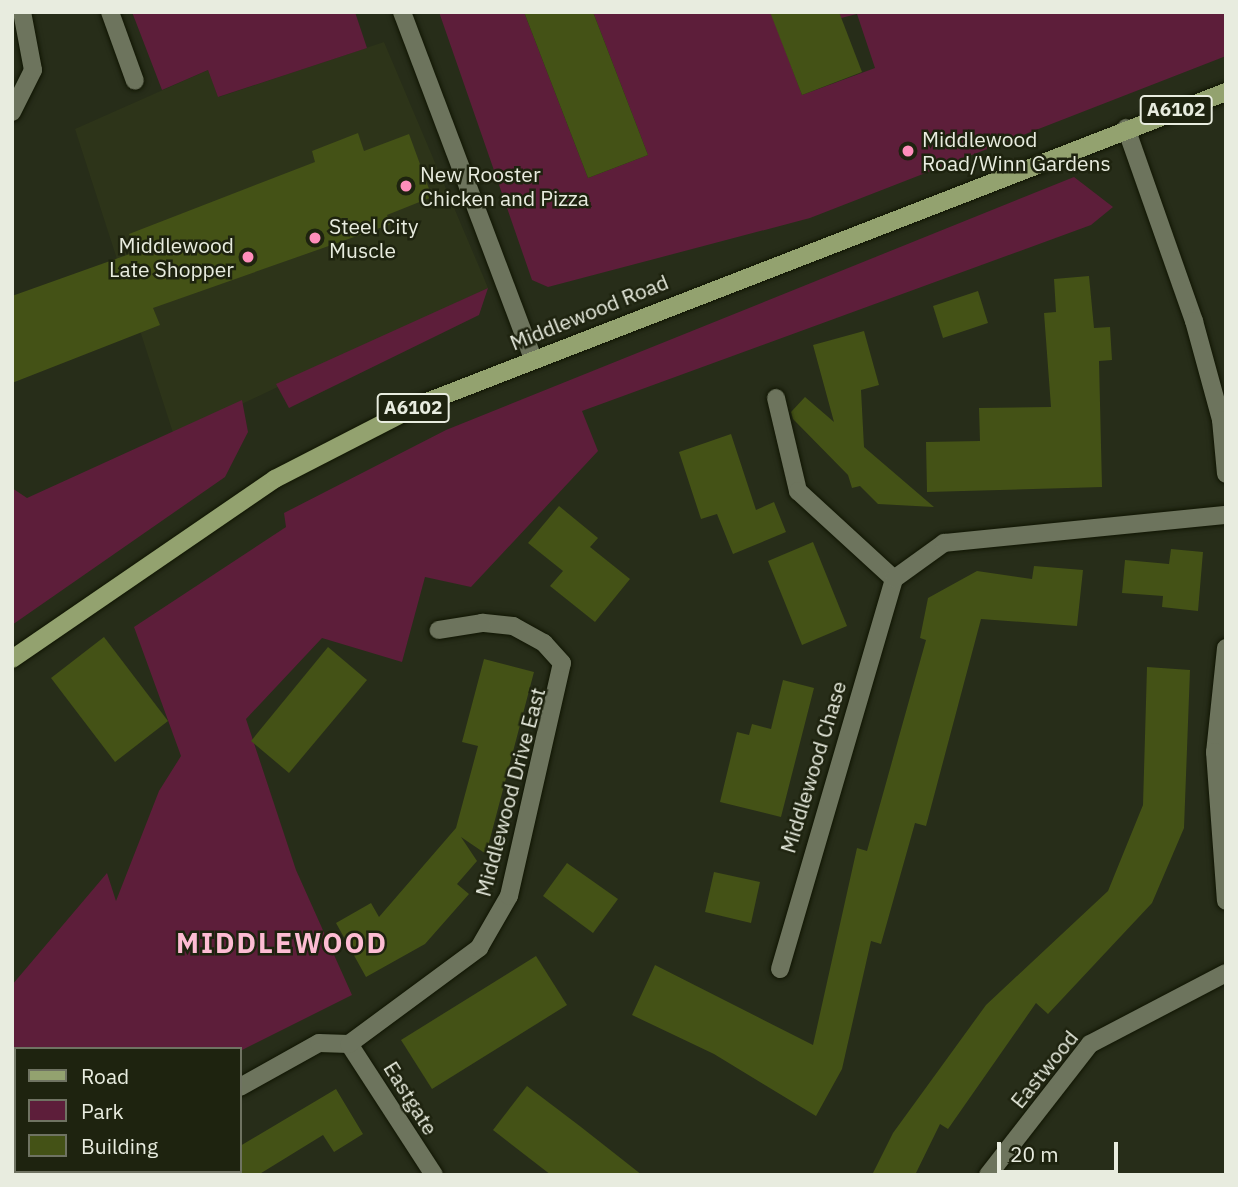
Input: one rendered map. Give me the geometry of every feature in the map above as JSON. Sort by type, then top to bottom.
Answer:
[{"type":"main road","name":"Middlewood Road","points":[[12,659],[275,479],[419,404],[1126,128],[1226,92]]},
{"type":"street","points":[[12,112],[33,70],[22,12]]},
{"type":"street","points":[[110,12],[135,81]]},
{"type":"street","points":[[402,12],[533,358]]},
{"type":"street","points":[[1126,128],[1162,215],[1196,327],[1221,420],[1226,474]]},
{"type":"street","points":[[776,398],[797,491],[894,579],[944,543],[1226,515]]},
{"type":"street","name":"Middlewood Chase","points":[[780,969],[894,579]]},
{"type":"street","name":"Middlewood Drive East","points":[[349,1045],[457,967],[496,926],[509,896],[561,685],[562,663],[544,643],[513,626],[439,630]]},
{"type":"street","points":[[1226,648],[1215,752],[1226,901]]},
{"type":"street","name":"Eastwood","points":[[988,1175],[1090,1044],[1226,973]]},
{"type":"street","points":[[242,1086],[319,1043],[349,1045]]},
{"type":"street","name":"Eastgate","points":[[349,1045],[434,1175]]},
{"type":"shaded area","points":[[384,42],[488,288],[174,436],[75,129],[208,70],[219,97]]},
{"type":"green space","points":[[132,12],[355,12],[367,48],[218,97],[208,70],[162,90]]},
{"type":"green space","points":[[439,12],[524,12],[588,178],[648,155],[593,12],[771,12],[802,95],[875,68],[857,14],[841,18],[839,12],[1226,12],[1226,56],[810,218],[548,287],[532,280]]},
{"type":"green space","points":[[1074,177],[1113,207],[1091,225],[582,411],[598,451],[471,587],[425,577],[402,662],[322,638],[246,719],[296,870],[352,995],[242,1050],[242,1047],[14,1047],[14,1173],[34,1173],[12,1175],[12,985],[107,873],[116,901],[159,791],[181,756],[134,627],[286,527],[284,513],[446,430]]},
{"type":"green space","points":[[488,288],[479,315],[289,408],[276,384]]},
{"type":"green space","points":[[242,400],[248,432],[225,477],[12,625],[12,488],[27,498]]},
{"type":"building","points":[[524,12],[593,12],[648,155],[588,178]]},
{"type":"building","points":[[770,12],[839,12],[862,72],[802,95]]},
{"type":"building","points":[[358,133],[364,151],[409,134],[432,197],[387,215],[391,224],[153,308],[160,325],[12,383],[12,296],[138,251],[129,234],[315,162],[312,151]]},
{"type":"building","points":[[1089,276],[1094,328],[1110,327],[1112,360],[1099,361],[1102,487],[927,492],[926,442],[980,441],[979,408],[1051,407],[1044,313],[1056,312],[1054,279]]},
{"type":"building","points":[[978,291],[988,323],[943,338],[933,306]]},
{"type":"building","points":[[864,331],[879,385],[861,390],[864,447],[934,507],[878,504],[860,486],[852,488],[848,475],[793,419],[791,412],[805,397],[834,422],[813,345]]},
{"type":"building","points":[[731,434],[756,510],[774,502],[786,532],[733,554],[717,514],[701,519],[679,452]]},
{"type":"building","points":[[559,506],[598,538],[590,547],[630,579],[595,622],[550,586],[563,571],[528,543]]},
{"type":"building","points":[[813,542],[847,626],[802,645],[768,561]]},
{"type":"building","points":[[1171,549],[1203,552],[1198,611],[1162,607],[1163,596],[1122,593],[1125,560],[1169,564]]},
{"type":"building","points":[[1034,566],[1083,570],[1077,626],[981,619],[926,826],[915,823],[881,944],[871,941],[842,1069],[816,1116],[714,1054],[632,1015],[655,965],[813,1045],[857,848],[867,851],[926,640],[920,638],[928,598],[977,571],[1032,579]]},
{"type":"building","points":[[104,637],[168,721],[115,762],[51,678]]},
{"type":"building","points":[[328,647],[367,680],[289,773],[251,741]]},
{"type":"building","points":[[484,659],[534,672],[486,854],[461,837],[477,861],[457,884],[469,894],[425,944],[366,977],[336,923],[371,903],[379,917],[456,828],[478,746],[462,742]]},
{"type":"building","points":[[1147,667],[1190,670],[1184,828],[1152,903],[1048,1014],[1036,1003],[948,1129],[940,1124],[915,1175],[872,1175],[893,1133],[986,1005],[1108,891],[1143,805]]},
{"type":"building","points":[[783,680],[814,688],[781,817],[720,802],[737,732],[749,735],[752,724],[771,729]]},
{"type":"building","points":[[567,863],[618,899],[593,933],[543,896]]},
{"type":"building","points":[[714,872],[760,882],[751,923],[705,912]]},
{"type":"building","points":[[536,956],[567,1005],[432,1089],[401,1040]]},
{"type":"building","points":[[527,1086],[642,1175],[551,1175],[493,1130]]},
{"type":"building","points":[[336,1089],[363,1134],[334,1152],[323,1135],[258,1175],[240,1175],[242,1145]]},
{"type":"place","name":"Middlewood Road/Winn Gardens","points":[[908,151]]},
{"type":"place","name":"New Rooster Chicken and Pizza","points":[[406,186]]},
{"type":"place","name":"Steel City Muscle","points":[[315,238]]},
{"type":"place","name":"Middlewood Late Shopper","points":[[248,257]]},
{"type":"district","name":"MIDDLEWOOD","points":[[282,943]]}]
